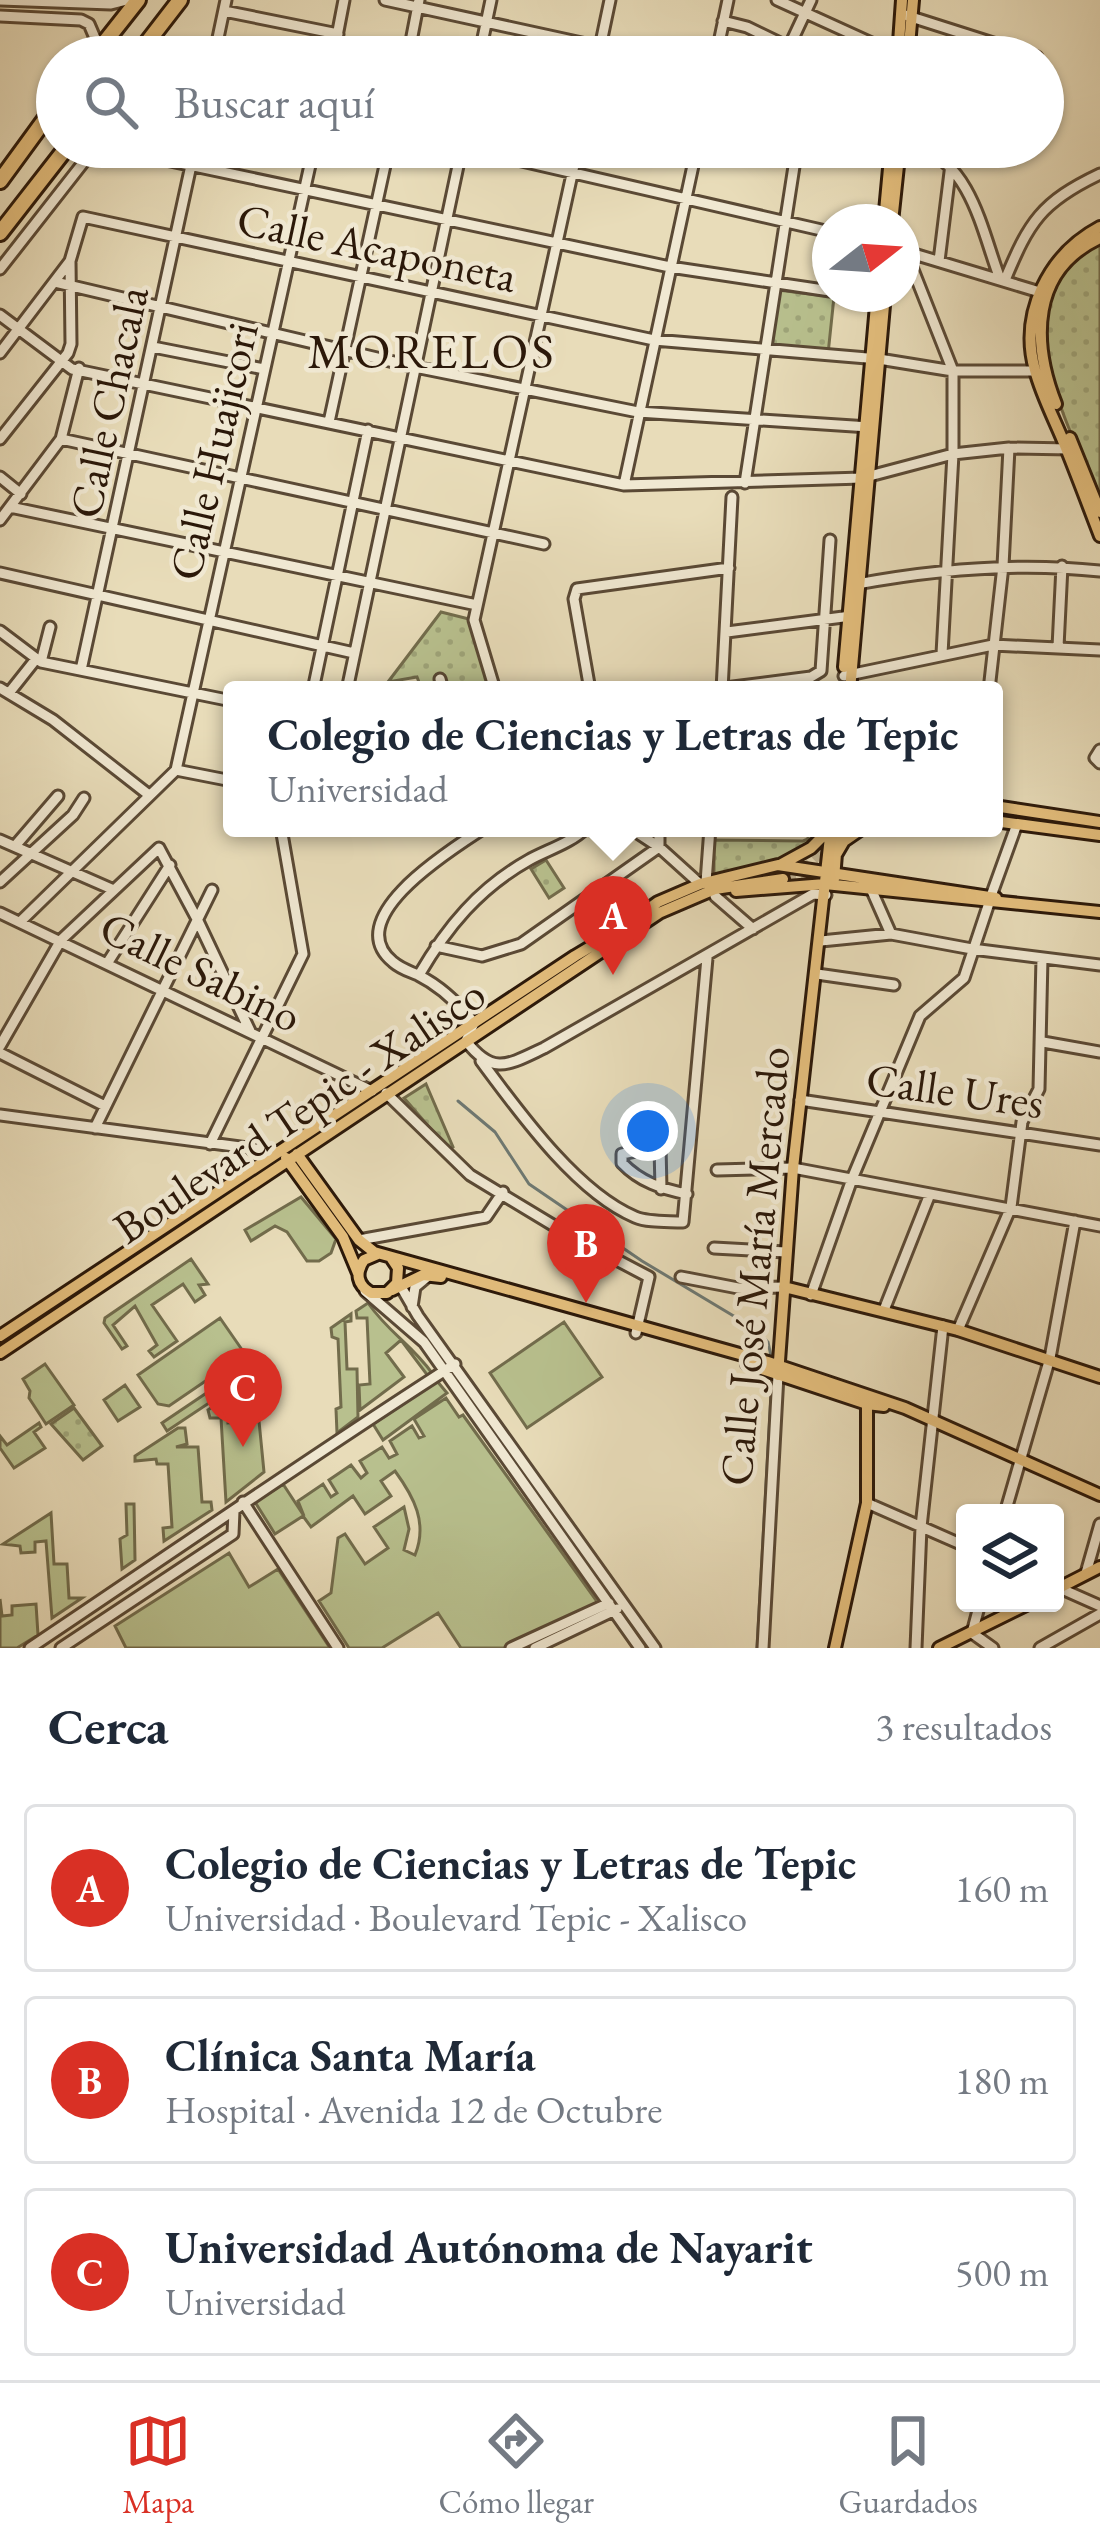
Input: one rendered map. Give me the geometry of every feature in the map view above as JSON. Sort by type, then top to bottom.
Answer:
[{"type":"highway","points":[[107,36],[138,0]]},
{"type":"highway","points":[[152,36],[180,0]]},
{"type":"highway","points":[[0,181],[36,130]]},
{"type":"highway","points":[[0,233],[51,168]]},
{"type":"main road","points":[[902,0],[906,15]]},
{"type":"main road","points":[[903,36],[913,0]]},
{"type":"main road","points":[[890,204],[894,168]]},
{"type":"main road","points":[[1100,227],[1066,251],[1032,319],[1035,370],[1100,512]]},
{"type":"main road","points":[[1100,238],[1069,260],[1044,293],[1039,322],[1041,358],[1100,536]]},
{"type":"main road","points":[[847,681],[879,312]]},
{"type":"main road","points":[[1003,808],[1096,828]]},
{"type":"main road","points":[[1003,822],[1096,828]]},
{"type":"main road","points":[[636,924],[658,902],[703,883],[781,873],[823,837]]},
{"type":"main road","points":[[828,884],[832,837]]},
{"type":"main road","points":[[834,837],[836,856]]},
{"type":"main road","points":[[828,884],[836,856],[850,837]]},
{"type":"main road","points":[[636,924],[711,884],[781,873],[828,884],[1011,902]]},
{"type":"main road","points":[[636,924],[715,896],[755,888],[828,884],[1100,912]]},
{"type":"main road","name":"Calle José María Mercado","points":[[773,1368],[828,884]]},
{"type":"main road","points":[[877,888],[990,900]]},
{"type":"main road","name":"Boulevard Tepic - Xalisco","points":[[0,1353],[288,1156],[372,1091],[636,924]]},
{"type":"main road","name":"Boulevard Tepic - Xalisco","points":[[0,1336],[386,1094],[636,924]]},
{"type":"main road","points":[[288,1156],[358,1240],[385,1256],[637,1330]]},
{"type":"main road","points":[[288,1156],[350,1248],[362,1286],[376,1295],[417,1276],[434,1275],[637,1330],[905,1408],[1100,1495]]},
{"type":"main road","points":[[358,1273],[364,1260],[385,1256]]},
{"type":"main road","points":[[385,1256],[397,1283]]},
{"type":"main road","points":[[784,1287],[944,1326],[1100,1376]]},
{"type":"main road","points":[[835,1648],[867,1503],[867,1400]]},
{"type":"main road","points":[[1064,1584],[1100,1567]]},
{"type":"main road","points":[[939,1648],[1013,1612]]},
{"type":"street","points":[[1,1],[127,0]]},
{"type":"street","points":[[338,36],[344,0]]},
{"type":"street","points":[[385,0],[418,4],[539,36]]},
{"type":"street","points":[[484,36],[491,0]]},
{"type":"street","points":[[602,36],[610,0]]},
{"type":"street","points":[[720,36],[728,0]]},
{"type":"street","points":[[777,0],[855,36]]},
{"type":"street","points":[[794,36],[811,0]]},
{"type":"street","points":[[43,17],[44,2]]},
{"type":"street","points":[[85,22],[92,3]]},
{"type":"street","points":[[412,36],[418,4]]},
{"type":"street","points":[[218,36],[225,5],[309,36]]},
{"type":"street","points":[[906,15],[972,36]]},
{"type":"street","points":[[0,16],[85,22]]},
{"type":"street","points":[[723,21],[766,36]]},
{"type":"street","points":[[85,22],[94,36]]},
{"type":"street","points":[[27,141],[36,121]]},
{"type":"street","points":[[0,269],[79,168]]},
{"type":"street","name":"Calle Chacala","points":[[81,670],[190,168]]},
{"type":"street","points":[[205,168],[670,267],[812,289]]},
{"type":"street","name":"Calle Huajicori","points":[[176,770],[309,168]]},
{"type":"street","points":[[329,422],[385,168]]},
{"type":"street","points":[[349,681],[457,168]]},
{"type":"street","points":[[563,168],[812,228]]},
{"type":"street","points":[[624,485],[692,168]]},
{"type":"street","points":[[745,483],[794,168]]},
{"type":"street","points":[[939,261],[951,168]]},
{"type":"street","points":[[954,168],[1003,279]]},
{"type":"street","points":[[492,681],[474,620],[573,170]]},
{"type":"street","points":[[1003,279],[1026,228],[1054,200],[1100,174]]},
{"type":"street","name":"Calle Acaponeta","points":[[70,261],[81,220],[86,217],[654,340],[875,358]]},
{"type":"street","points":[[920,256],[1044,293]]},
{"type":"street","points":[[0,353],[70,261]]},
{"type":"street","points":[[0,439],[63,362],[71,344],[70,261]]},
{"type":"street","points":[[55,282],[415,367],[638,412],[869,427]]},
{"type":"street","points":[[920,290],[953,371],[942,654]]},
{"type":"street","points":[[0,315],[63,362],[79,368],[624,485],[866,477],[953,454],[1009,448],[1071,449]]},
{"type":"street","points":[[153,347],[264,369]]},
{"type":"street","points":[[875,358],[953,371],[1035,370]]},
{"type":"street","points":[[0,520],[61,439],[79,368]]},
{"type":"street","points":[[315,681],[368,430]]},
{"type":"street","points":[[61,439],[544,544]]},
{"type":"street","points":[[990,681],[1003,566],[1009,448]]},
{"type":"street","points":[[0,477],[20,494]]},
{"type":"street","points":[[723,681],[732,497]]},
{"type":"street","points":[[10,508],[477,604]]},
{"type":"street","points":[[776,681],[821,671],[830,540]]},
{"type":"street","points":[[856,584],[947,569],[1003,566],[1100,571]]},
{"type":"street","points":[[1058,647],[1062,566]]},
{"type":"street","points":[[588,681],[574,599],[578,589],[729,568]]},
{"type":"street","points":[[0,573],[354,653]]},
{"type":"street","points":[[727,632],[853,615]]},
{"type":"street","points":[[50,627],[39,660],[4,690],[53,720],[148,795]]},
{"type":"street","points":[[0,631],[39,660],[223,699]]},
{"type":"street","points":[[847,675],[993,645],[1100,650]]},
{"type":"street","points":[[1100,750],[1095,755],[1100,763]]},
{"type":"street","points":[[20,922],[176,770],[223,779]]},
{"type":"street","points":[[15,846],[58,796]]},
{"type":"street","points":[[0,882],[73,815],[84,798]]},
{"type":"street","points":[[811,1295],[852,1179],[920,1016],[964,978],[1017,824]]},
{"type":"street","points":[[209,1144],[303,954],[283,837]]},
{"type":"street","points":[[470,837],[439,858],[384,911],[378,933],[383,950],[400,967],[461,1006],[474,1023],[466,1041],[513,1104],[589,1187],[643,1220],[683,1222],[707,958]]},
{"type":"street","points":[[418,975],[464,909],[498,881],[571,837]]},
{"type":"street","points":[[643,837],[703,883]]},
{"type":"street","points":[[658,847],[659,837]]},
{"type":"street","points":[[703,883],[709,837]]},
{"type":"street","points":[[0,840],[113,890]]},
{"type":"street","points":[[436,946],[482,956],[521,944],[658,847]]},
{"type":"street","points":[[105,1106],[0,1049],[61,940],[159,848],[250,1031]]},
{"type":"street","points":[[108,962],[170,865]]},
{"type":"street","points":[[482,1061],[505,1064],[530,1054],[707,958],[828,884]]},
{"type":"street","points":[[877,888],[891,934]]},
{"type":"street","points":[[95,1128],[212,890]]},
{"type":"street","points":[[715,896],[753,928]]},
{"type":"street","name":"Calle Sabino","points":[[0,914],[372,1091]]},
{"type":"street","points":[[821,941],[891,934],[1100,965]]},
{"type":"street","points":[[958,1330],[1011,1207],[1022,1121],[1039,1089],[1042,958]]},
{"type":"street","points":[[817,974],[894,985]]},
{"type":"street","points":[[1043,1042],[1100,1052]]},
{"type":"street","points":[[386,1094],[470,1174],[649,1277],[637,1330]]},
{"type":"street","name":"Calle Ures","points":[[800,1100],[1100,1145]]},
{"type":"street","points":[[0,1115],[288,1156]]},
{"type":"street","points":[[661,1189],[661,1146],[622,1154],[622,1162],[632,1173],[661,1189],[687,1194]]},
{"type":"street","points":[[716,1170],[793,1168],[1100,1226]]},
{"type":"street","points":[[358,1240],[486,1216],[503,1192]]},
{"type":"street","points":[[884,1310],[930,1193]]},
{"type":"street","points":[[1008,1504],[1050,1358],[1075,1221]]},
{"type":"street","points":[[714,1248],[786,1252]]},
{"type":"street","points":[[412,1307],[415,1287],[434,1275]]},
{"type":"street","points":[[681,1277],[738,1288],[784,1287]]},
{"type":"street","points":[[397,1283],[485,1408],[527,1478]]},
{"type":"street","points":[[362,1286],[424,1342],[617,1604],[655,1648]]},
{"type":"street","points":[[916,1648],[921,1527],[944,1326]]},
{"type":"street","points":[[30,1648],[454,1364]]},
{"type":"street","name":"Calle José María Mercado","points":[[763,1648],[773,1368]]},
{"type":"street","points":[[475,1415],[485,1408]]},
{"type":"street","points":[[243,1502],[338,1648]]},
{"type":"street","points":[[867,1503],[956,1542]]},
{"type":"street","points":[[233,1534],[234,1511]]},
{"type":"street","points":[[1086,1573],[1100,1524]]},
{"type":"street","points":[[61,1648],[233,1534],[262,1532]]},
{"type":"street","points":[[195,1538],[206,1552]]},
{"type":"street","points":[[125,1585],[136,1598]]},
{"type":"street","points":[[1064,1592],[1100,1610]]},
{"type":"street","points":[[512,1648],[617,1604]]},
{"type":"street","points":[[535,1648],[617,1604]]},
{"type":"street","points":[[617,1604],[640,1648]]},
{"type":"street","points":[[1040,1648],[1100,1610]]},
{"type":"street","points":[[978,1612],[972,1633],[993,1648]]},
{"type":"green space","points":[[1100,242],[1100,501],[1053,381],[1046,318],[1053,289],[1070,264]]},
{"type":"green space","points":[[778,290],[812,294],[812,312],[832,312],[828,354],[771,347]]},
{"type":"green space","points":[[441,612],[469,619],[491,681],[419,681],[417,677],[389,681]]},
{"type":"green space","points":[[820,837],[806,854],[714,876],[714,840]]},
{"type":"green space","points":[[546,860],[564,888],[549,898],[531,869]]},
{"type":"green space","points":[[426,1084],[453,1147],[449,1150],[404,1098]]},
{"type":"green space","points":[[301,1197],[336,1239],[331,1253],[319,1261],[307,1261],[287,1232],[275,1226],[251,1241],[245,1230]]},
{"type":"green space","points":[[191,1259],[208,1284],[199,1285],[205,1295],[195,1302],[183,1284],[152,1305],[177,1341],[154,1357],[149,1351],[157,1345],[135,1306],[113,1325],[127,1346],[122,1349],[105,1318]]},
{"type":"green space","points":[[368,1303],[432,1373],[428,1376],[401,1340],[386,1353],[404,1377],[360,1410],[359,1385],[370,1384],[367,1318],[357,1318],[356,1311]]},
{"type":"green space","points":[[351,1314],[351,1321],[345,1322],[347,1369],[357,1369],[358,1417],[337,1433],[336,1409],[341,1407],[338,1339],[332,1337],[331,1328]]},
{"type":"green space","points":[[220,1318],[245,1354],[169,1406],[158,1404],[138,1375]]},
{"type":"green space","points":[[564,1322],[602,1377],[527,1428],[490,1373]]},
{"type":"green space","points":[[45,1364],[74,1405],[46,1424],[23,1379]]},
{"type":"green space","points":[[248,1365],[254,1373],[167,1431],[162,1423]]},
{"type":"green space","points":[[437,1381],[447,1393],[383,1440],[373,1424]]},
{"type":"green space","points":[[125,1385],[140,1407],[118,1421],[104,1400]]},
{"type":"green space","points":[[245,1385],[244,1406],[228,1407],[228,1423],[259,1421],[264,1472],[226,1502],[221,1418],[210,1418],[208,1410]]},
{"type":"green space","points":[[446,1398],[601,1607],[510,1648],[461,1648],[438,1613],[382,1648],[349,1648],[319,1601],[331,1593],[338,1538],[345,1534],[365,1564],[388,1548],[374,1527],[404,1507],[409,1529],[404,1550],[415,1555],[419,1521],[402,1481],[395,1471],[381,1481],[391,1496],[365,1514],[353,1496],[311,1527],[303,1516],[275,1534],[255,1502],[283,1484],[304,1516],[298,1501],[323,1484],[331,1497],[337,1493],[329,1480],[351,1465],[361,1478],[367,1473],[360,1461],[382,1447],[389,1458],[397,1454],[390,1441],[412,1426],[419,1438],[424,1436],[414,1419]]},
{"type":"green space","points":[[74,1408],[102,1446],[83,1460],[51,1424]]},
{"type":"green space","points":[[39,1423],[41,1427],[34,1432],[45,1448],[14,1468],[0,1448],[0,1436],[7,1445]]},
{"type":"green space","points":[[185,1428],[187,1444],[176,1447],[198,1447],[202,1502],[211,1502],[212,1510],[164,1541],[163,1528],[172,1527],[168,1464],[157,1464],[156,1459],[135,1461],[135,1456]]},
{"type":"green space","points":[[126,1504],[134,1504],[135,1560],[122,1569],[120,1539],[127,1535]]},
{"type":"green space","points":[[51,1513],[54,1564],[67,1564],[69,1598],[82,1598],[52,1618],[46,1541],[35,1542],[35,1552],[21,1553],[20,1546],[3,1544]]},
{"type":"green space","points":[[229,1553],[249,1587],[278,1569],[330,1648],[126,1648],[115,1626]]},
{"type":"green space","points":[[0,1599],[2,1616],[12,1615],[12,1606],[36,1604],[38,1635],[17,1648],[0,1648]]},
{"type":"waterway","points":[[458,1101],[495,1132],[529,1184],[642,1261],[752,1327],[768,1342],[771,1356]]},
{"type":"waterway","points":[[757,1648],[772,1377]]},
{"type":"tunnel","points":[[803,870],[832,841]]},
{"type":"tunnel","points":[[786,879],[825,880]]},
{"type":"place","name":"Colegio de Ciencias y Letras de Tepic","points":[[613,975]]},
{"type":"place","name":"Clínica Santa María","points":[[586,1303]]},
{"type":"place","name":"Universidad Autónoma de Nayarit","points":[[243,1447]]},
{"type":"district","name":"MORELOS","points":[[432,351]]}]
